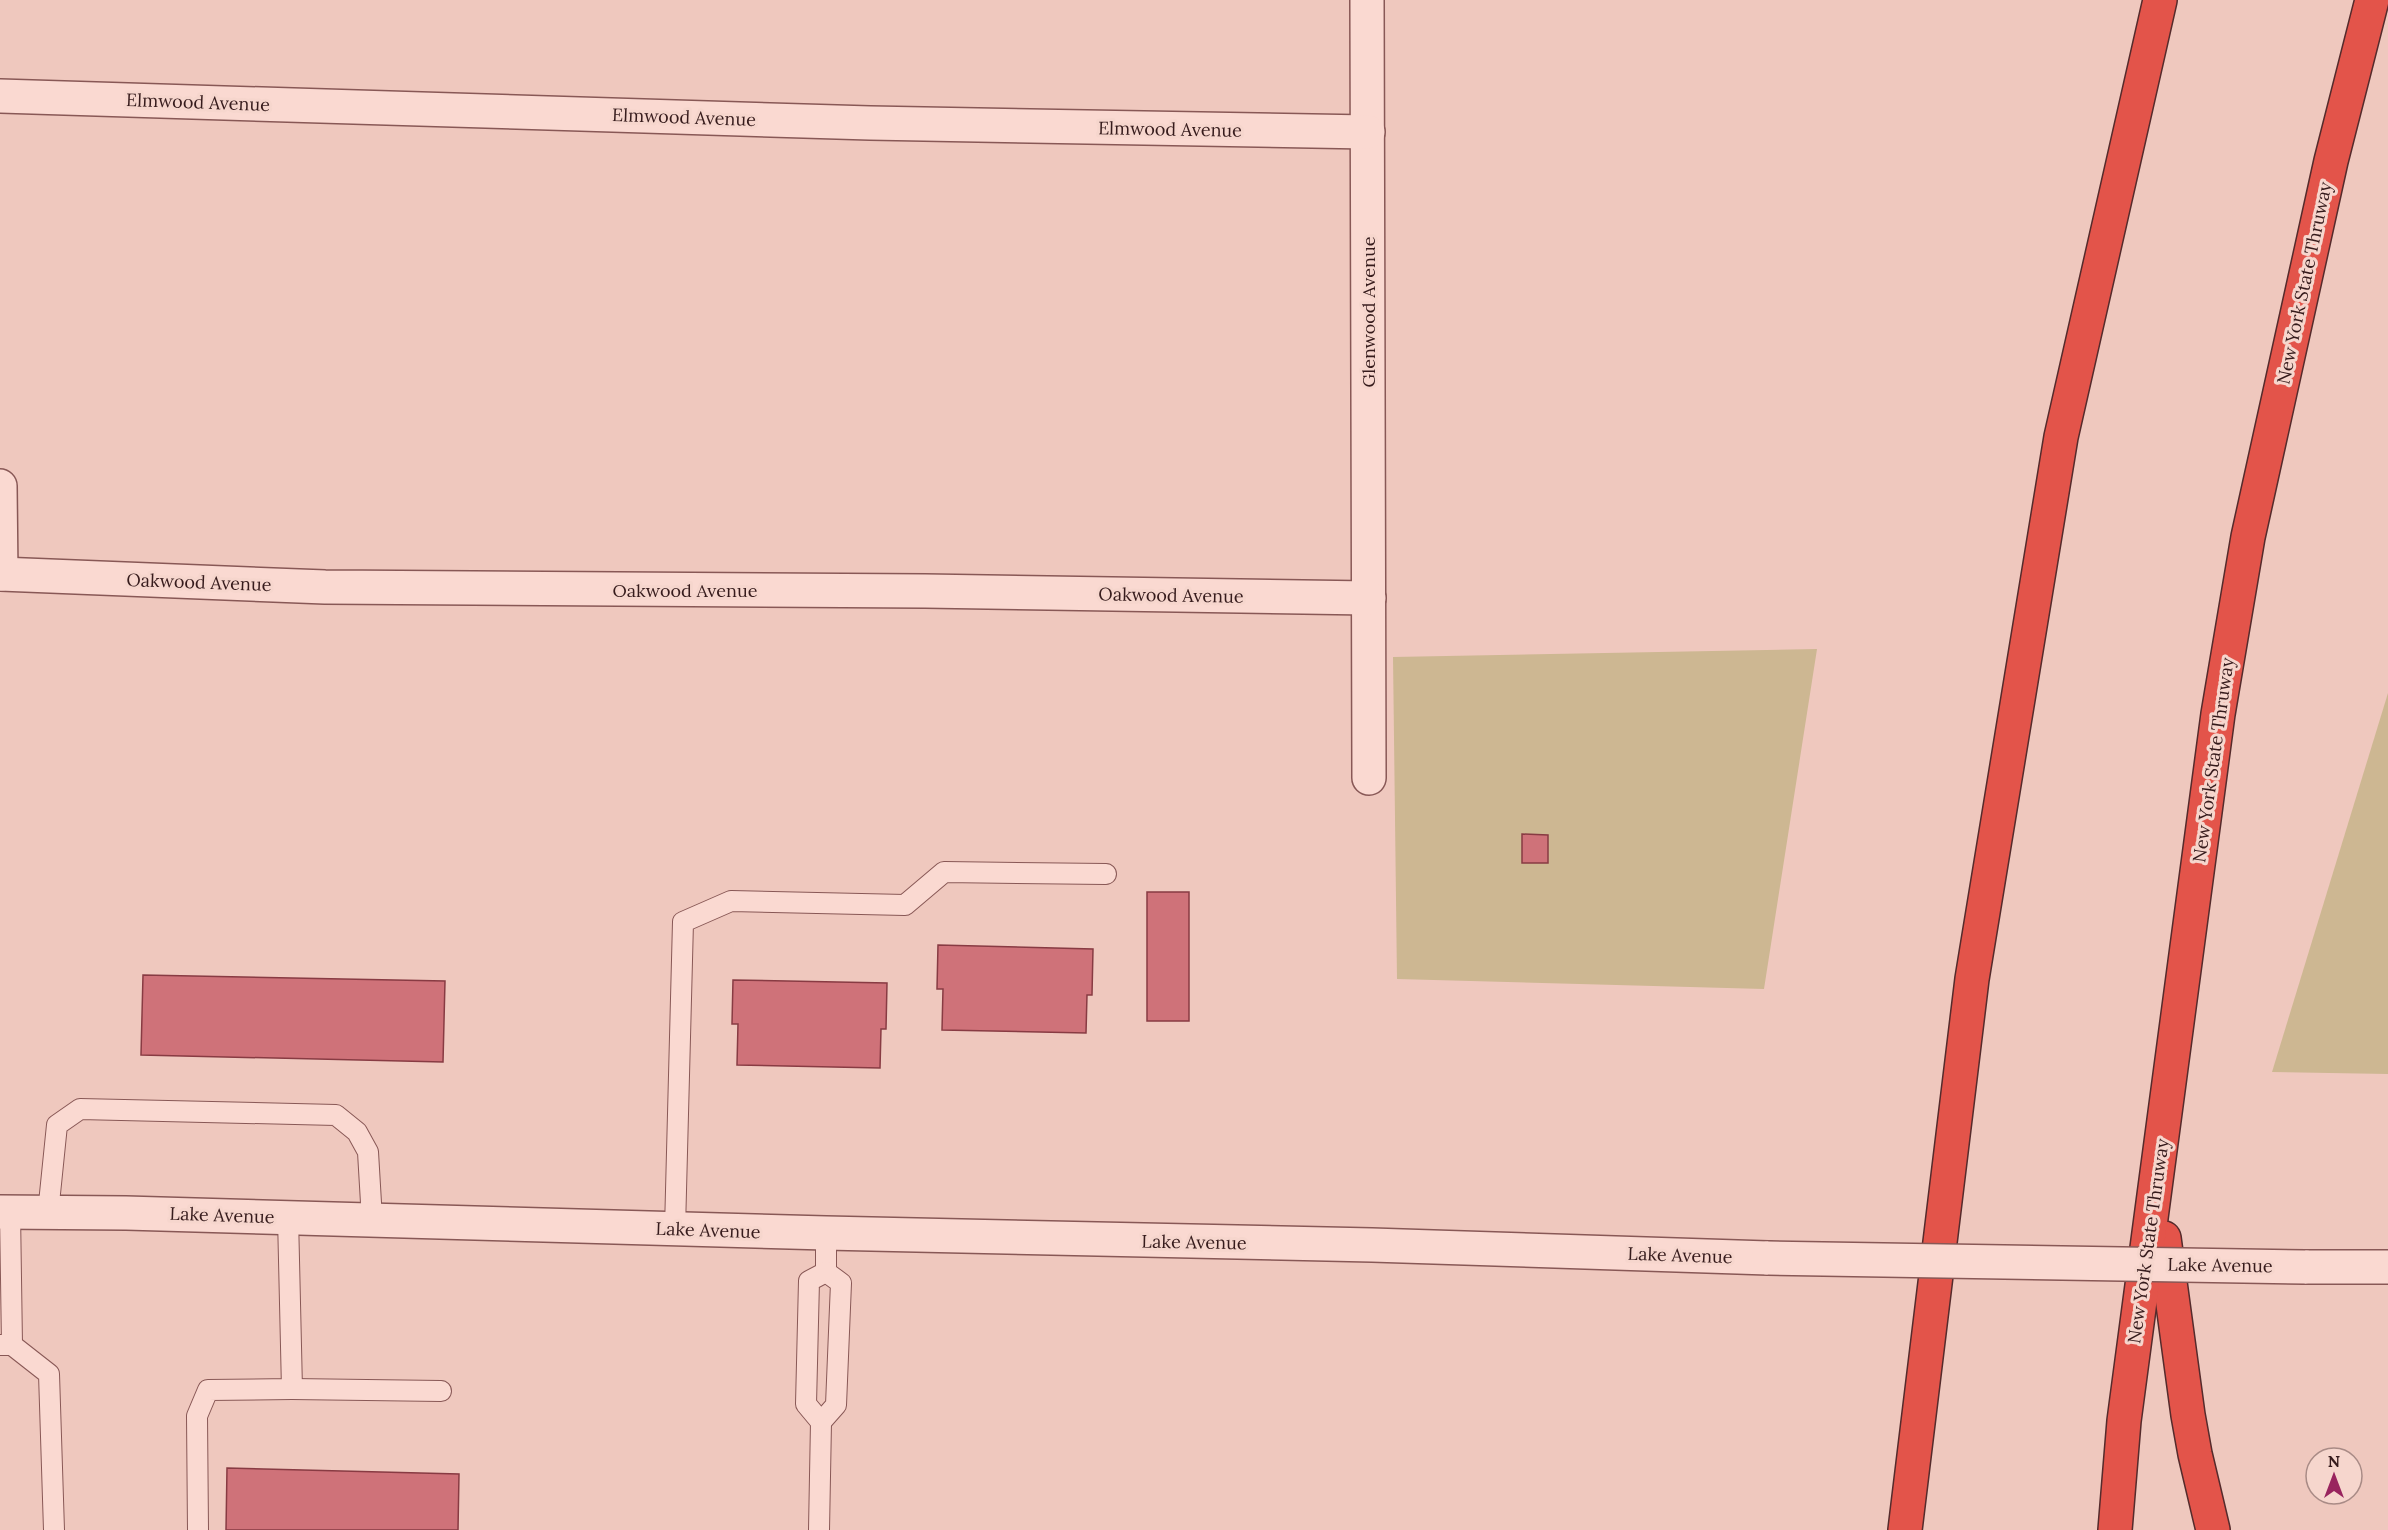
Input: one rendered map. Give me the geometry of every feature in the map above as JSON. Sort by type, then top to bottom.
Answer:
[{"type":"highway","points":[[1905,1530],[1972,979],[2061,437],[2160,0]]},
{"type":"highway","name":"New York State Thruway","points":[[2115,1530],[2124,1421],[2218,714],[2248,537],[2331,161],[2372,0]]},
{"type":"highway","points":[[2156,1182],[2188,1415],[2213,1530]]},
{"type":"street","name":"Glenwood Avenue","points":[[1367,0],[1369,778]]},
{"type":"street","name":"Elmwood Avenue","points":[[0,96],[846,122],[1368,132]]},
{"type":"street","points":[[0,486],[1,574]]},
{"type":"street","name":"Oakwood Avenue","points":[[1,574],[325,587],[925,591],[1370,610]]},
{"type":"street","name":"Lake Avenue","points":[[5,1212],[288,1217],[826,1233],[1372,1245],[1768,1258],[2388,1267]]},
{"type":"lane","points":[[675,1229],[683,922],[731,901],[905,905],[944,872],[1106,874]]},
{"type":"lane","points":[[48,1213],[57,1125],[80,1109],[336,1115],[357,1132],[368,1152],[372,1220]]},
{"type":"lane","points":[[5,1212],[6,1345],[49,1374],[54,1530]]},
{"type":"lane","points":[[288,1217],[292,1389]]},
{"type":"lane","points":[[826,1233],[826,1272]]},
{"type":"lane","points":[[819,1530],[821,1422],[836,1405],[842,1283],[826,1272]]},
{"type":"lane","points":[[821,1422],[806,1404],[809,1281],[826,1272]]},
{"type":"lane","points":[[198,1530],[197,1416],[208,1390],[441,1391]]},
{"type":"shaded area","points":[[1817,649],[1764,989],[1397,979],[1393,657]]},
{"type":"shaded area","points":[[2388,693],[2388,1074],[2272,1072]]},
{"type":"building","points":[[1522,834],[1548,835],[1548,863],[1522,863]]},
{"type":"building","points":[[1147,892],[1189,892],[1189,1021],[1147,1021]]},
{"type":"building","points":[[938,945],[1093,949],[1092,995],[1087,995],[1086,1033],[942,1030],[943,989],[937,989]]},
{"type":"building","points":[[143,975],[445,981],[443,1062],[141,1055]]},
{"type":"building","points":[[733,980],[887,983],[886,1029],[881,1029],[880,1068],[737,1065],[738,1024],[732,1024]]},
{"type":"building","points":[[227,1468],[459,1474],[458,1530],[226,1530]]}]
